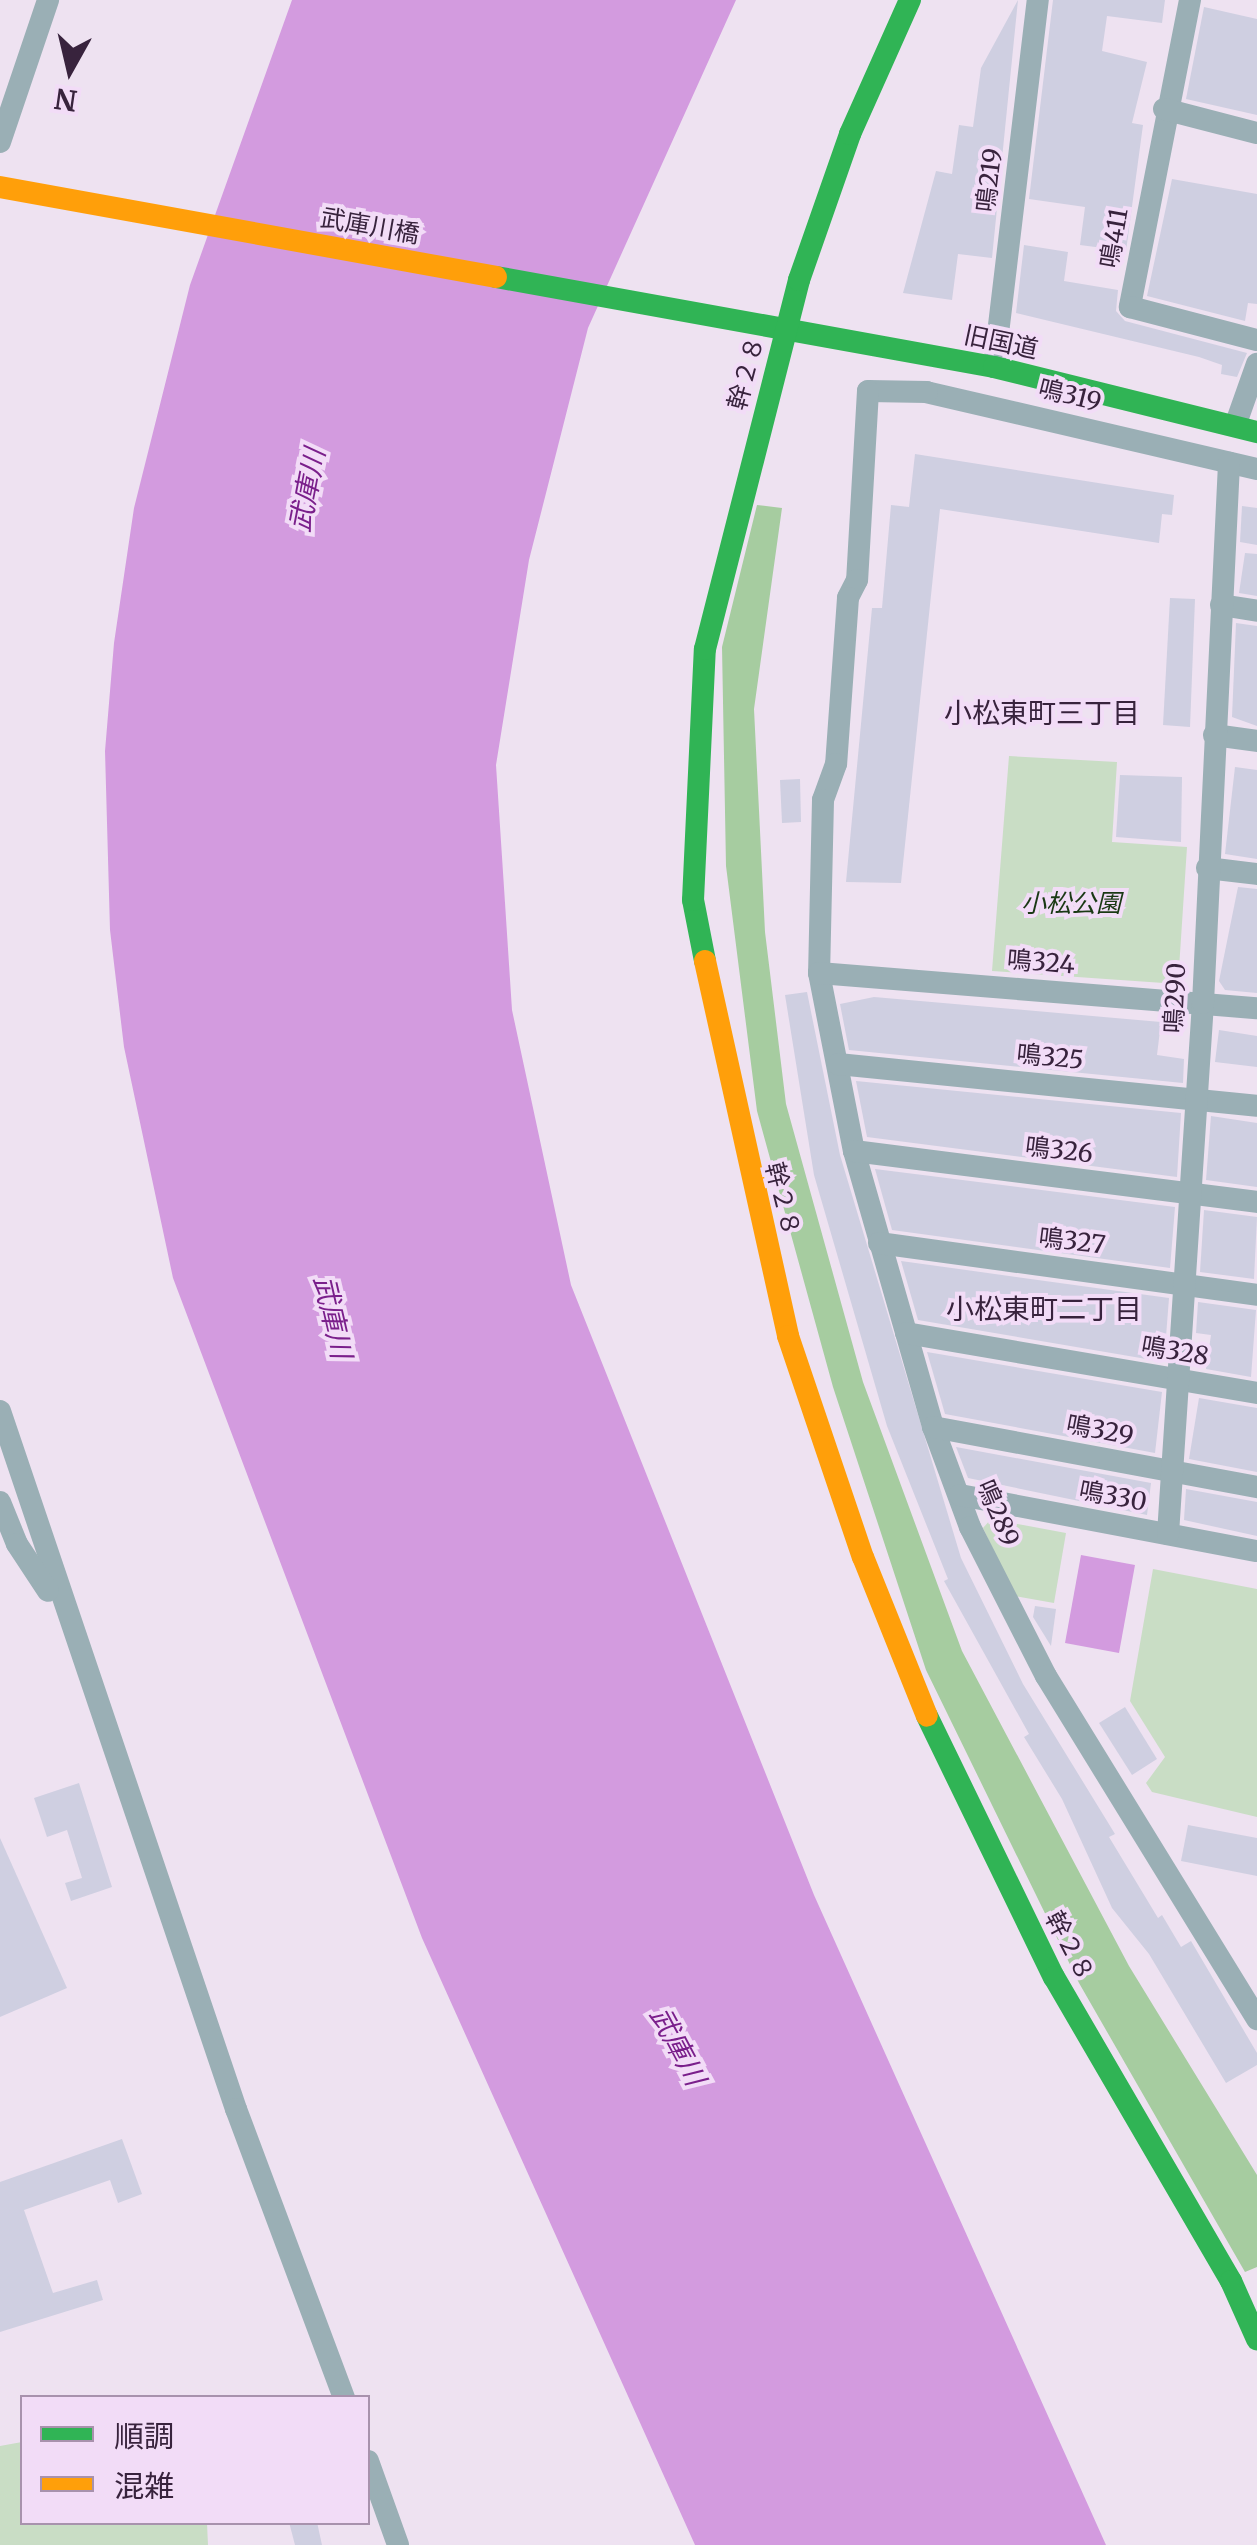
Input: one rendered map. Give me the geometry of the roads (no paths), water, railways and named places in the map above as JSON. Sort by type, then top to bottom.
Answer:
[{"type":"street","points":[[0,142],[48,0]]},
{"type":"street","name":"幹２８","points":[[910,0],[850,134],[787,328],[705,649],[698,734],[694,900],[728,1091],[788,1336],[862,1557],[950,1772],[1054,1977],[1257,2339]]},
{"type":"street","name":"鳴219","points":[[994,367],[1038,0]]},
{"type":"street","points":[[1190,0],[1164,108],[1257,133]]},
{"type":"street","name":"鳴411","points":[[1164,108],[1130,307],[1257,340]]},
{"type":"street","name":"武庫川橋","points":[[0,188],[731,318]]},
{"type":"street","name":"旧国道","points":[[731,318],[994,367],[1246,429]]},
{"type":"street","points":[[1246,429],[1257,364]]},
{"type":"street","name":"鳴319","points":[[868,391],[926,392],[1257,469]]},
{"type":"street","name":"鳴289","points":[[868,391],[857,580],[848,598],[836,764],[823,800],[819,973],[854,1152],[933,1427],[960,1494],[1046,1676],[1257,2019]]},
{"type":"street","name":"鳴290","points":[[1168,1534],[1203,1004],[1229,463]]},
{"type":"street","points":[[1221,605],[1257,611]]},
{"type":"street","points":[[1214,735],[1257,741]]},
{"type":"street","points":[[1207,868],[1257,874]]},
{"type":"street","name":"鳴324","points":[[819,973],[1257,1008]]},
{"type":"street","name":"鳴325","points":[[838,1064],[1257,1106]]},
{"type":"street","name":"鳴326","points":[[854,1152],[1257,1202]]},
{"type":"street","name":"鳴327","points":[[880,1243],[1257,1295]]},
{"type":"street","name":"鳴328","points":[[906,1333],[1257,1393]]},
{"type":"street","points":[[0,1411],[57,1591],[343,2395]]},
{"type":"street","name":"鳴329","points":[[933,1427],[1257,1487]]},
{"type":"street","name":"鳴330","points":[[960,1494],[1257,1552]]},
{"type":"street","points":[[0,1502],[24,1555],[49,1592],[57,1591]]},
{"type":"street","points":[[370,2467],[398,2545]]},
{"type":"water","name":"武庫川","points":[[292,0],[736,0],[588,328],[529,560],[496,765],[512,1010],[571,1285],[814,1895],[1106,2545],[695,2545],[422,1938],[173,1278],[124,1047],[110,930],[105,751],[114,643],[134,508],[190,285]]},
{"type":"water","points":[[1081,1555],[1135,1565],[1119,1653],[1065,1643]]},
{"type":"district","name":"小松東町三丁目","points":[[1042,713]]},
{"type":"district","name":"小松東町二丁目","points":[[1044,1309]]},
{"type":"park label","name":"小松公園","points":[[1071,903]]}]
